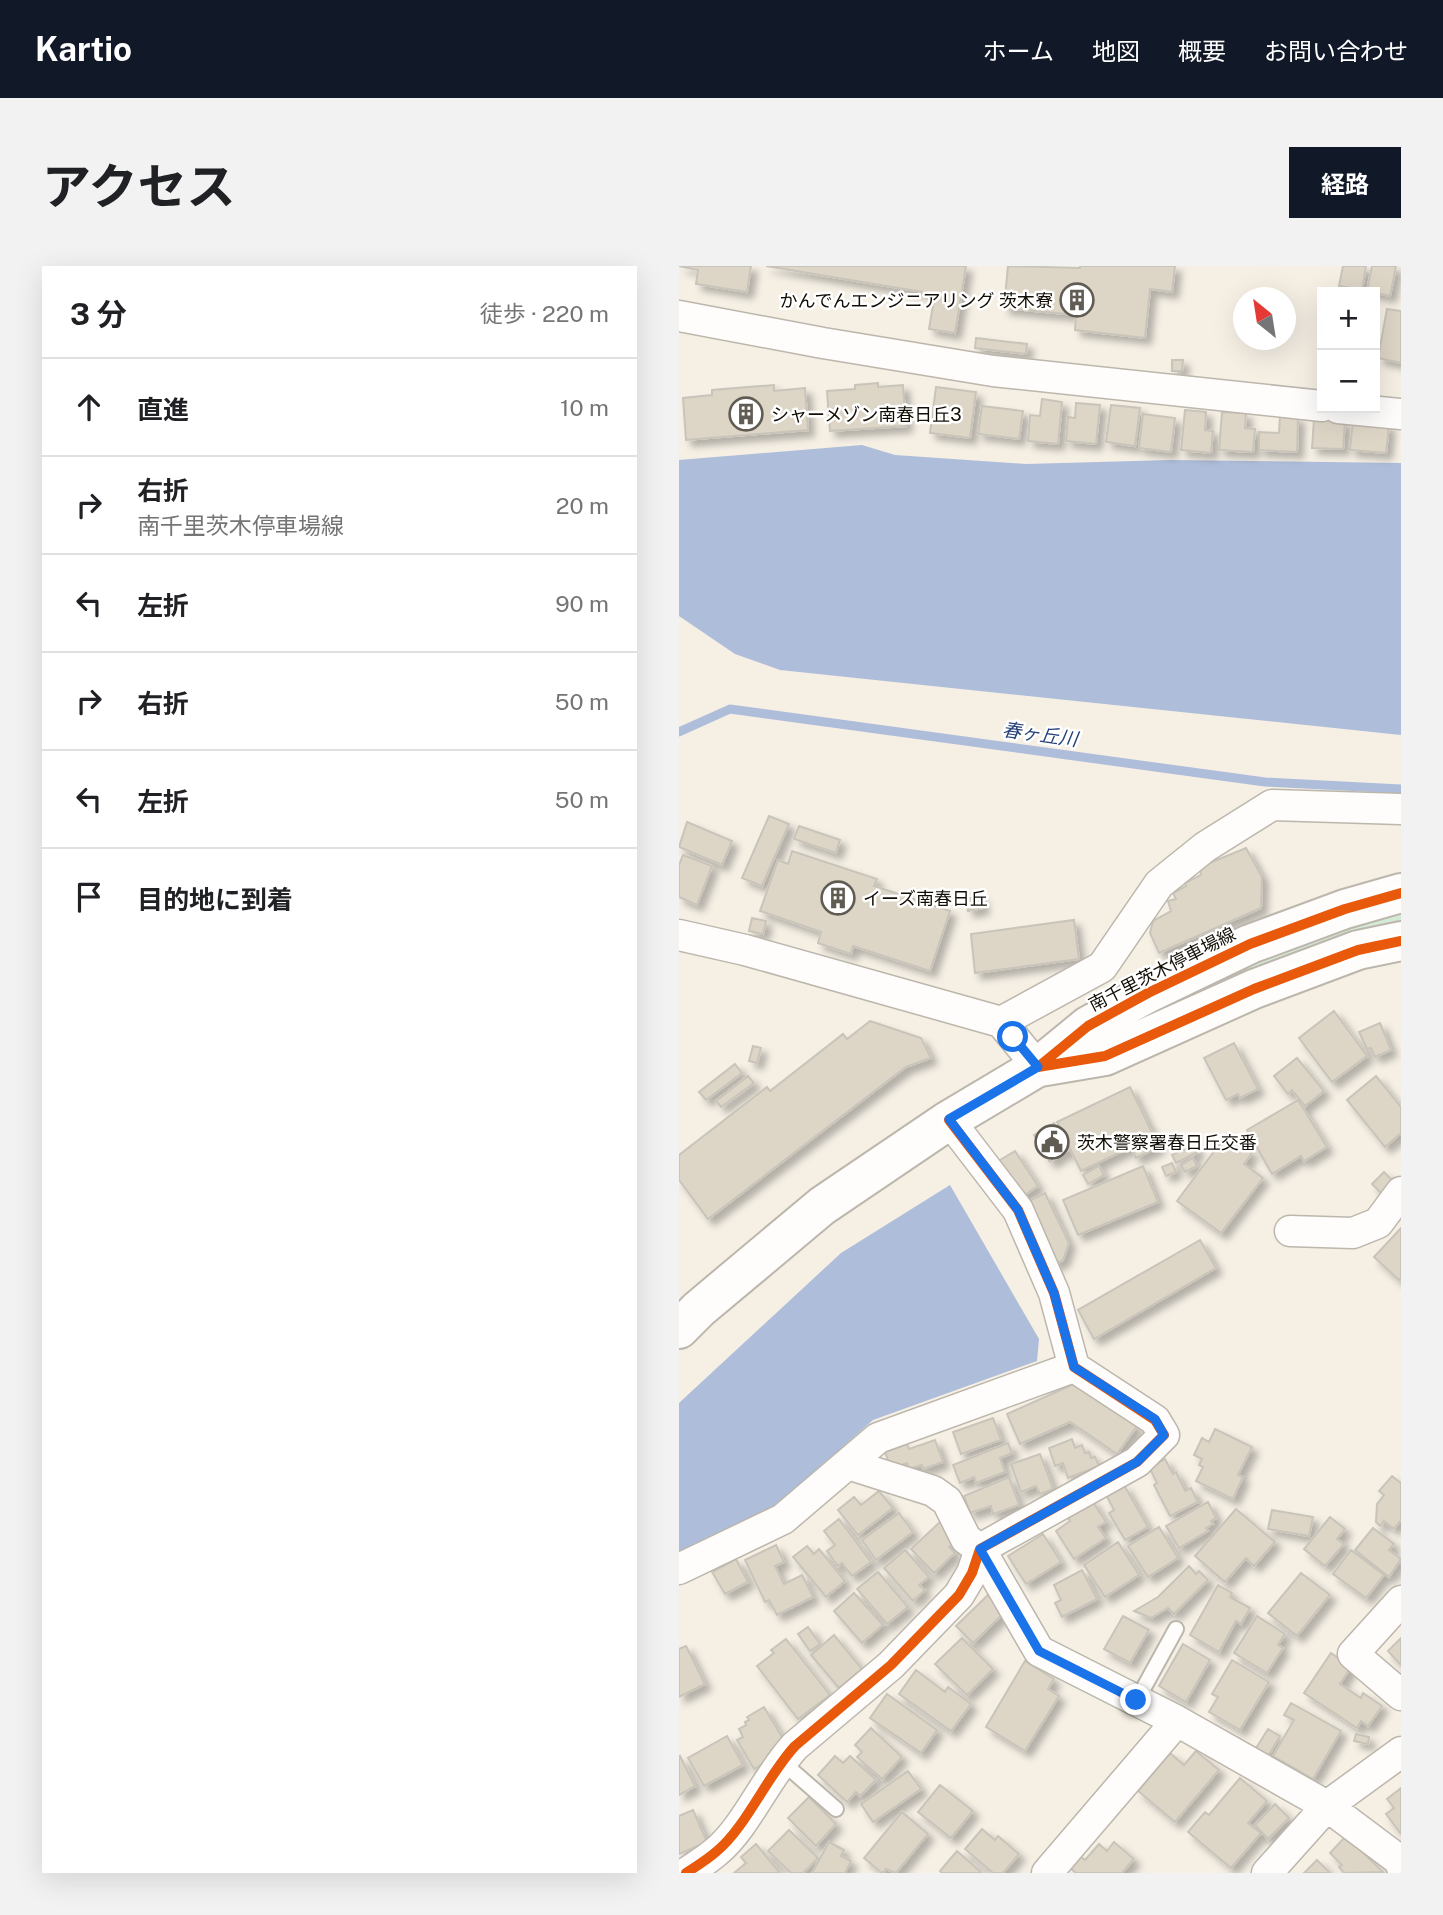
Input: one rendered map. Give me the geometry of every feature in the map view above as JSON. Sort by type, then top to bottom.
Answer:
[{"type":"main road","name":"南千里茨木停車場線","points":[[679,1329],[699,1309],[822,1206],[949,1119],[1038,1067],[1088,1026],[1159,987],[1250,944],[1345,909],[1401,893]]},
{"type":"main road","name":"南千里茨木停車場線","points":[[1038,1067],[1105,1056],[1254,989],[1358,950],[1401,941]]},
{"type":"street","points":[[679,316],[823,344],[993,371],[1317,405]]},
{"type":"street","points":[[1380,412],[1401,414]]},
{"type":"street","points":[[1001,1022],[1102,967],[1159,884],[1205,847],[1272,805],[1401,809]]},
{"type":"street","points":[[679,935],[745,950],[1001,1022],[1038,1067]]},
{"type":"street","points":[[686,1873],[719,1850],[781,1760],[891,1665],[959,1595],[972,1573],[980,1549],[1137,1462],[1164,1435],[1155,1419],[1074,1367],[1054,1293],[1018,1210],[949,1119]]},
{"type":"street","points":[[1290,1231],[1353,1233],[1378,1223],[1401,1192]]},
{"type":"street","points":[[679,1569],[783,1519],[879,1438],[1074,1367]]},
{"type":"street","points":[[848,1464],[933,1491],[947,1501],[966,1539],[980,1549],[1039,1651],[1177,1721],[1327,1806],[1399,1860],[1401,1865]]},
{"type":"street","points":[[1401,1601],[1353,1654],[1401,1695]]},
{"type":"street","points":[[1047,1873],[1177,1721]]},
{"type":"street","points":[[1267,1873],[1327,1806],[1401,1752]]},
{"type":"lane","points":[[1136,1700],[1176,1629]]},
{"type":"lane","points":[[781,1760],[836,1809]]},
{"type":"green space","points":[[1401,912],[1401,925],[1222,983],[1131,1022],[1219,975],[1299,945]]},
{"type":"water","points":[[862,445],[895,455],[1026,464],[1171,460],[1401,463],[1401,735],[780,670],[735,654],[679,616],[679,460]]},
{"type":"water","points":[[950,1185],[1039,1339],[1037,1361],[873,1420],[773,1509],[679,1553],[679,1403],[841,1253]]},
{"type":"building","points":[[679,266],[751,266],[747,292],[696,284],[698,270]]},
{"type":"building","points":[[766,266],[966,266],[955,333],[929,329],[935,294]]},
{"type":"building","name":"かんでんエンジニアリング 茨木寮","points":[[1008,266],[1175,266],[1172,292],[1150,289],[1145,338],[1075,330],[1076,315],[1004,308]]},
{"type":"building","points":[[1343,266],[1366,266],[1362,287],[1339,286]]},
{"type":"building","points":[[1372,266],[1396,266],[1390,296],[1380,294],[1380,287],[1368,287]]},
{"type":"building","points":[[1387,309],[1401,311],[1401,363],[1380,358]]},
{"type":"building","points":[[976,338],[1027,344],[1026,354],[975,348]]},
{"type":"building","points":[[1172,360],[1183,360],[1182,371],[1172,371]]},
{"type":"building","points":[[878,383],[878,387],[903,385],[906,426],[830,431],[827,391],[855,389],[855,385]]},
{"type":"building","name":"シャーメゾン南春日丘3","points":[[774,385],[774,391],[805,388],[808,430],[686,440],[683,398],[712,395],[712,390]]},
{"type":"building","points":[[936,387],[976,392],[970,438],[930,433]]},
{"type":"building","points":[[1042,399],[1062,402],[1058,444],[1028,441],[1030,415],[1040,416]]},
{"type":"building","points":[[1076,403],[1100,405],[1096,444],[1066,441],[1068,417],[1075,418]]},
{"type":"building","points":[[1111,405],[1140,408],[1135,446],[1106,442]]},
{"type":"building","points":[[982,406],[1023,411],[1019,439],[978,434]]},
{"type":"building","points":[[1185,410],[1206,412],[1205,430],[1213,431],[1211,453],[1181,450]]},
{"type":"building","points":[[1222,412],[1246,413],[1245,428],[1255,429],[1253,452],[1219,450]]},
{"type":"building","points":[[1143,414],[1175,418],[1171,452],[1139,448]]},
{"type":"building","points":[[1280,416],[1298,417],[1297,452],[1259,450],[1259,432],[1279,433]]},
{"type":"building","points":[[1314,419],[1345,421],[1343,449],[1312,448]]},
{"type":"building","points":[[1353,421],[1389,425],[1386,453],[1350,450]]},
{"type":"building","points":[[769,816],[789,824],[762,886],[742,878]]},
{"type":"building","points":[[687,822],[732,841],[722,865],[679,847]]},
{"type":"building","points":[[799,826],[840,840],[836,853],[794,839]]},
{"type":"building","points":[[1246,848],[1262,877],[1261,908],[1159,953],[1150,933],[1153,921],[1171,911],[1168,901],[1176,899],[1173,893],[1201,875],[1200,867]]},
{"type":"building","name":"イーズ南春日丘","points":[[792,851],[877,879],[874,886],[950,911],[930,971],[853,946],[851,954],[818,943],[821,932],[760,911],[778,860],[788,864]]},
{"type":"building","points":[[683,855],[712,866],[697,905],[679,897],[679,865]]},
{"type":"building","points":[[981,896],[983,908],[968,911],[966,899]]},
{"type":"building","points":[[752,918],[766,921],[763,934],[749,931]]},
{"type":"building","points":[[1074,920],[1079,959],[975,973],[971,934]]},
{"type":"building","points":[[1334,1011],[1367,1056],[1332,1082],[1299,1038]]},
{"type":"building","points":[[870,1021],[921,1038],[931,1058],[906,1067],[708,1219],[679,1180],[679,1155],[767,1087],[770,1091],[843,1034],[847,1039]]},
{"type":"building","points":[[1380,1023],[1391,1050],[1375,1057],[1371,1048],[1367,1049],[1359,1032]]},
{"type":"building","points":[[1234,1043],[1258,1089],[1240,1098],[1238,1094],[1226,1100],[1204,1058]]},
{"type":"building","points":[[753,1046],[761,1048],[757,1063],[749,1061]]},
{"type":"building","points":[[1297,1058],[1324,1091],[1305,1106],[1292,1090],[1288,1094],[1274,1076]]},
{"type":"building","points":[[735,1064],[742,1073],[706,1100],[699,1092]]},
{"type":"building","points":[[748,1076],[754,1083],[721,1107],[716,1101]]},
{"type":"building","points":[[1376,1076],[1401,1107],[1401,1133],[1385,1147],[1347,1100]]},
{"type":"building","points":[[1130,1087],[1159,1147],[1136,1158],[1131,1147],[1081,1171],[1057,1122]]},
{"type":"building","points":[[1298,1100],[1327,1147],[1304,1161],[1301,1156],[1272,1174],[1247,1130]]},
{"type":"building","name":"茨木警察署春日丘交番","points":[[1054,1123],[1070,1149],[1050,1162],[1034,1135]]},
{"type":"building","points":[[1227,1134],[1252,1153],[1244,1164],[1263,1178],[1221,1233],[1177,1201]]},
{"type":"building","points":[[1194,1144],[1198,1152],[1176,1163],[1172,1155]]},
{"type":"building","points":[[1015,1151],[1038,1186],[1019,1199],[995,1163]]},
{"type":"building","points":[[1193,1158],[1197,1166],[1185,1172],[1181,1165]]},
{"type":"building","points":[[1172,1163],[1176,1172],[1166,1176],[1162,1167]]},
{"type":"building","points":[[1099,1166],[1104,1175],[1088,1184],[1083,1175]]},
{"type":"building","points":[[1143,1166],[1158,1202],[1078,1235],[1063,1200]]},
{"type":"building","points":[[1384,1172],[1393,1181],[1381,1193],[1372,1184]]},
{"type":"building","points":[[1045,1193],[1069,1243],[1063,1260],[1054,1265],[1025,1203]]},
{"type":"building","points":[[1401,1228],[1401,1278],[1399,1280],[1374,1257]]},
{"type":"building","points":[[1200,1240],[1216,1268],[1094,1339],[1078,1310]]},
{"type":"building","points":[[1074,1384],[1137,1426],[1117,1454],[1070,1422],[1020,1444],[1007,1414]]},
{"type":"building","points":[[993,1418],[1001,1440],[961,1454],[953,1432]]},
{"type":"building","points":[[1215,1429],[1252,1447],[1238,1475],[1243,1477],[1233,1499],[1196,1481],[1203,1467],[1199,1465],[1202,1459],[1194,1455],[1202,1438],[1209,1442]]},
{"type":"building","points":[[1072,1439],[1075,1448],[1082,1445],[1085,1453],[1089,1452],[1091,1458],[1095,1457],[1099,1466],[1068,1478],[1063,1463],[1055,1466],[1049,1448]]},
{"type":"building","points":[[935,1440],[943,1462],[923,1469],[922,1465],[909,1469],[907,1463],[891,1469],[885,1452],[907,1444],[909,1449]]},
{"type":"building","points":[[1008,1443],[1012,1453],[1000,1458],[1005,1472],[976,1483],[974,1477],[960,1483],[953,1465]]},
{"type":"building","points":[[1040,1454],[1053,1489],[1040,1494],[1036,1486],[1021,1492],[1011,1464]]},
{"type":"building","points":[[1165,1459],[1173,1474],[1176,1472],[1185,1491],[1191,1488],[1198,1502],[1170,1516],[1154,1485],[1157,1483],[1149,1467]]},
{"type":"building","points":[[1392,1476],[1401,1483],[1401,1520],[1394,1529],[1384,1521],[1380,1526],[1376,1522],[1377,1504],[1384,1495],[1379,1491]]},
{"type":"building","points":[[1009,1477],[1019,1505],[993,1514],[991,1506],[970,1513],[964,1496]]},
{"type":"building","points":[[1124,1485],[1148,1527],[1125,1540],[1109,1513],[1114,1510],[1106,1495]]},
{"type":"building","points":[[879,1491],[893,1508],[858,1535],[838,1510],[854,1497],[861,1505]]},
{"type":"building","points":[[1091,1499],[1106,1522],[1098,1527],[1106,1538],[1074,1559],[1056,1531],[1070,1521],[1066,1515]]},
{"type":"building","points":[[1208,1502],[1216,1518],[1211,1521],[1213,1524],[1206,1528],[1208,1531],[1179,1548],[1166,1526]]},
{"type":"building","points":[[1236,1509],[1275,1542],[1254,1566],[1246,1558],[1225,1582],[1195,1556]]},
{"type":"building","points":[[1272,1510],[1313,1517],[1309,1536],[1268,1529]]},
{"type":"building","points":[[899,1513],[913,1532],[876,1560],[862,1540]]},
{"type":"building","points":[[1330,1517],[1345,1529],[1337,1539],[1344,1544],[1325,1566],[1304,1549]]},
{"type":"building","points":[[839,1519],[871,1562],[852,1576],[842,1563],[838,1566],[827,1551],[835,1545],[824,1531]]},
{"type":"building","points":[[941,1521],[955,1542],[949,1547],[955,1553],[934,1573],[911,1549]]},
{"type":"building","points":[[1159,1527],[1178,1558],[1148,1577],[1128,1546]]},
{"type":"building","points":[[1373,1528],[1394,1544],[1389,1550],[1401,1559],[1389,1577],[1355,1550]]},
{"type":"building","points":[[1043,1534],[1061,1562],[1026,1584],[1008,1556]]},
{"type":"building","points":[[1118,1542],[1139,1575],[1105,1597],[1084,1565]]},
{"type":"building","points":[[776,1545],[784,1562],[775,1566],[784,1584],[802,1575],[813,1597],[777,1615],[769,1600],[765,1602],[745,1560]]},
{"type":"building","points":[[807,1546],[814,1554],[819,1549],[845,1581],[826,1597],[793,1557]]},
{"type":"building","points":[[905,1550],[929,1577],[919,1585],[925,1590],[913,1601],[884,1568]]},
{"type":"building","points":[[1351,1550],[1384,1575],[1366,1598],[1333,1574]]},
{"type":"building","points":[[736,1559],[748,1582],[725,1594],[712,1572]]},
{"type":"building","points":[[1189,1566],[1196,1574],[1199,1571],[1208,1580],[1174,1614],[1168,1608],[1151,1618],[1134,1611],[1158,1597]]},
{"type":"building","points":[[1082,1570],[1097,1599],[1062,1617],[1055,1603],[1061,1600],[1054,1585]]},
{"type":"building","points":[[878,1572],[908,1607],[887,1624],[857,1589]]},
{"type":"building","points":[[1301,1573],[1330,1595],[1297,1636],[1268,1613]]},
{"type":"building","points":[[1218,1585],[1232,1593],[1230,1597],[1250,1608],[1241,1624],[1236,1621],[1219,1652],[1190,1635]]},
{"type":"building","points":[[854,1593],[883,1625],[862,1643],[834,1611]]},
{"type":"building","points":[[988,1595],[1005,1612],[973,1643],[956,1626]]},
{"type":"building","points":[[1123,1616],[1149,1630],[1130,1663],[1104,1649]]},
{"type":"building","points":[[1257,1616],[1285,1634],[1278,1645],[1283,1648],[1267,1673],[1234,1653]]},
{"type":"building","points":[[808,1627],[820,1644],[810,1651],[798,1634]]},
{"type":"building","points":[[834,1635],[862,1669],[839,1688],[811,1655]]},
{"type":"building","points":[[962,1638],[993,1669],[967,1695],[935,1664]]},
{"type":"building","points":[[1401,1638],[1401,1665],[1388,1651]]},
{"type":"building","points":[[786,1639],[830,1695],[798,1719],[757,1666],[774,1653],[771,1650]]},
{"type":"building","points":[[1183,1644],[1210,1660],[1186,1702],[1159,1686]]},
{"type":"building","points":[[686,1646],[705,1684],[679,1697],[679,1649]]},
{"type":"building","points":[[1331,1653],[1351,1667],[1340,1684],[1361,1698],[1363,1693],[1382,1706],[1368,1726],[1361,1721],[1357,1728],[1304,1693]]},
{"type":"building","points":[[1232,1660],[1269,1682],[1240,1730],[1209,1712],[1218,1697],[1212,1694]]},
{"type":"building","points":[[1025,1661],[1054,1679],[1048,1689],[1059,1696],[1025,1751],[986,1727]]},
{"type":"building","points":[[916,1670],[945,1692],[948,1687],[971,1704],[951,1731],[899,1694]]},
{"type":"building","points":[[887,1694],[937,1730],[921,1753],[870,1718]]},
{"type":"building","points":[[1291,1703],[1341,1731],[1313,1779],[1273,1756],[1294,1720],[1284,1715]]},
{"type":"building","points":[[764,1707],[785,1742],[771,1750],[775,1757],[754,1769],[737,1740],[743,1737],[739,1729],[746,1725],[745,1722],[749,1720],[747,1717]]},
{"type":"building","points":[[871,1728],[902,1757],[882,1779],[857,1757],[862,1752],[855,1745]]},
{"type":"building","points":[[1268,1729],[1280,1736],[1265,1761],[1253,1753]]},
{"type":"building","points":[[1356,1734],[1369,1737],[1368,1744],[1354,1741]]},
{"type":"building","points":[[727,1736],[743,1765],[704,1786],[688,1758]]},
{"type":"building","points":[[1196,1751],[1219,1770],[1175,1822],[1138,1791],[1170,1753],[1184,1765]]},
{"type":"building","points":[[835,1756],[843,1763],[850,1756],[876,1780],[860,1796],[856,1792],[847,1802],[818,1775]]},
{"type":"building","points":[[679,1757],[695,1786],[679,1795]]},
{"type":"building","points":[[908,1771],[921,1789],[873,1822],[861,1804]]},
{"type":"building","points":[[1240,1778],[1267,1801],[1248,1823],[1261,1833],[1231,1868],[1188,1832],[1205,1812],[1209,1815]]},
{"type":"building","points":[[940,1785],[973,1811],[951,1838],[918,1812]]},
{"type":"building","points":[[1401,1788],[1401,1834],[1386,1814],[1394,1808],[1387,1799]]},
{"type":"building","points":[[809,1797],[836,1824],[816,1846],[788,1818]]},
{"type":"building","points":[[1275,1804],[1289,1818],[1268,1839],[1255,1825]]},
{"type":"building","points":[[693,1810],[707,1842],[679,1854],[679,1816]]},
{"type":"building","points":[[902,1812],[928,1834],[896,1873],[886,1869],[882,1873],[864,1858]]},
{"type":"building","points":[[982,1829],[995,1840],[998,1836],[1019,1854],[1003,1873],[993,1873],[965,1849]]},
{"type":"building","points":[[789,1830],[818,1858],[803,1873],[791,1873],[768,1851]]},
{"type":"building","points":[[1346,1836],[1383,1872],[1344,1873],[1339,1867],[1342,1865],[1330,1853]]},
{"type":"building","points":[[829,1842],[844,1850],[841,1856],[851,1861],[845,1873],[812,1873]]},
{"type":"building","points":[[1114,1842],[1134,1859],[1122,1873],[1076,1873],[1070,1868],[1080,1856],[1085,1860],[1099,1844],[1107,1851]]},
{"type":"building","points":[[756,1844],[780,1873],[734,1873],[746,1863],[741,1857]]},
{"type":"building","points":[[957,1851],[982,1873],[942,1873],[940,1871]]},
{"type":"building","points":[[1317,1860],[1330,1873],[1304,1873]]},
{"type":"waterway","name":"春ヶ丘川","points":[[679,732],[730,709],[1265,782],[1401,789]]},
{"type":"cycle path","points":[[1038,1067],[1088,1026],[1148,993],[1250,944],[1345,909],[1401,893]]},
{"type":"cycle path","points":[[1038,1067],[1105,1056],[1254,989],[1358,950],[1401,941]]},
{"type":"cycle path","points":[[686,1873],[728,1841],[795,1746],[891,1665],[959,1595],[972,1573],[980,1549],[1137,1462],[1164,1435],[1155,1420],[1074,1367],[1054,1293],[1018,1210],[949,1120]]},
{"type":"place","name":"かんでんエンジニアリング 茨木寮","points":[[1077,300]]},
{"type":"place","name":"シャーメゾン南春日丘3","points":[[746,414]]},
{"type":"place","name":"イーズ南春日丘","points":[[838,898]]},
{"type":"place","name":"茨木警察署春日丘交番","points":[[1052,1142]]},
{"type":"route","points":[[1013,1037],[1038,1067],[949,1119],[1018,1210],[1054,1293],[1074,1367],[1155,1419],[1164,1435],[1137,1462],[980,1549],[1039,1651],[1136,1700]]}]
